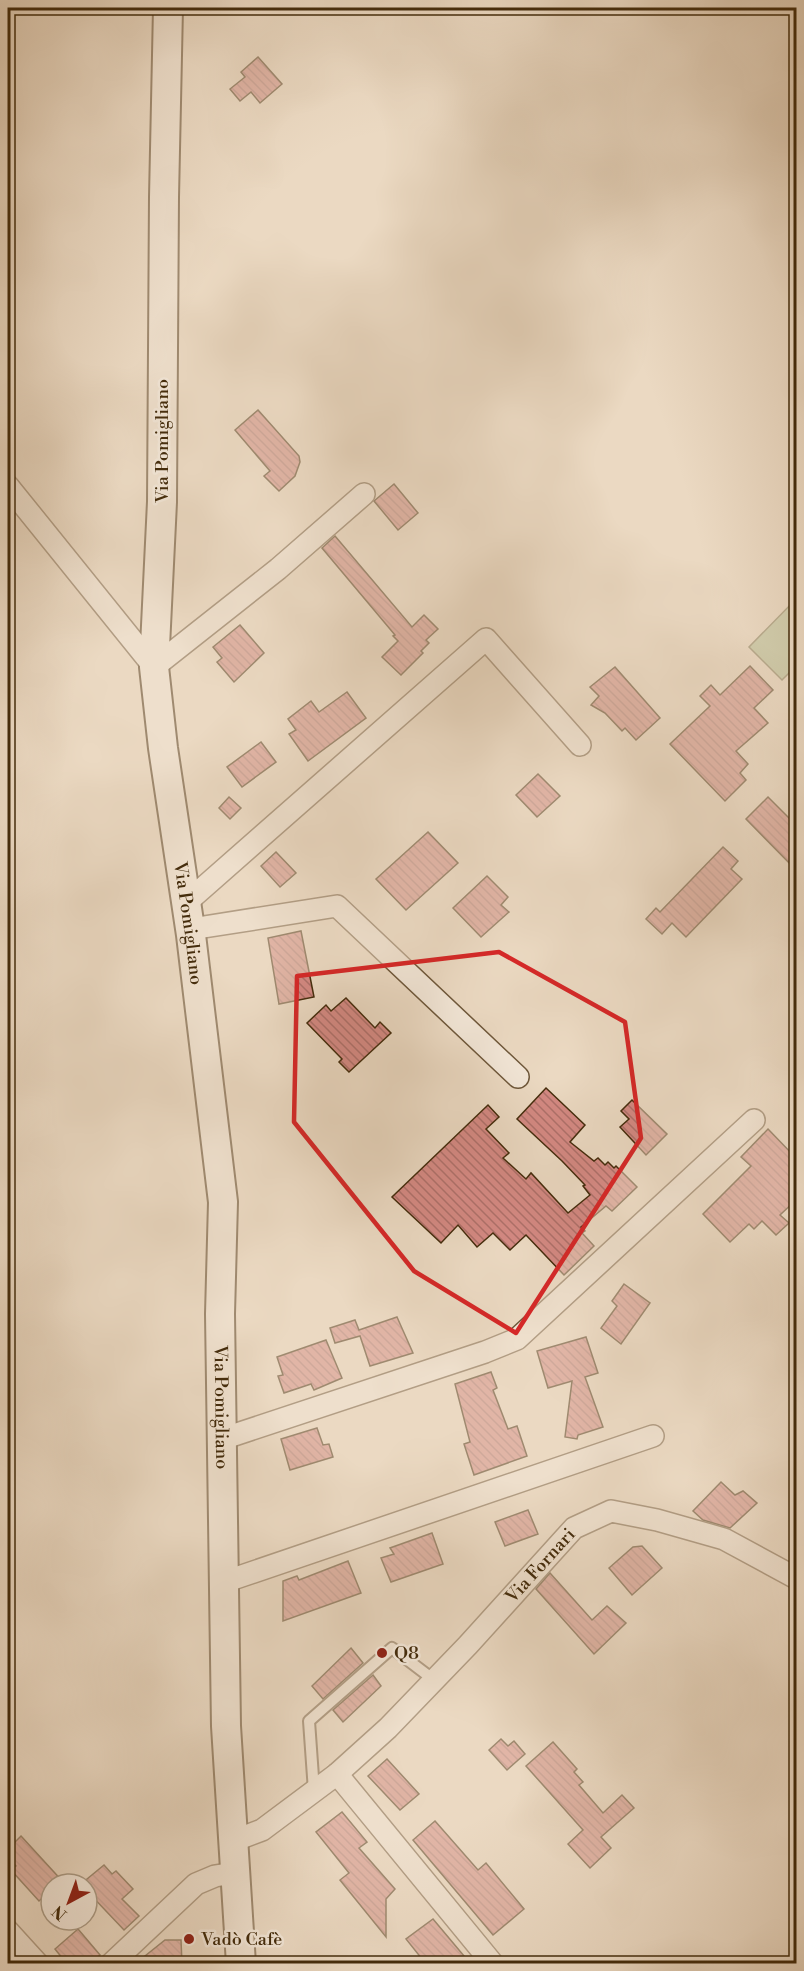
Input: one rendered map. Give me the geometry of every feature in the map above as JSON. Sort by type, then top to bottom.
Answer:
[{"type":"street","name":"Via Pomigliano","points":[[168,8],[162,502],[154,667],[163,748],[189,915],[224,1202],[220,1314],[226,1726],[241,1964]]},
{"type":"street","points":[[8,486],[154,667],[278,569],[364,494]]},
{"type":"street","points":[[189,915],[486,639],[580,745]]},
{"type":"street","points":[[189,915],[337,906],[518,1077]]},
{"type":"street","points":[[222,1439],[484,1353],[517,1339],[754,1120]]},
{"type":"street","points":[[224,1582],[653,1436]]},
{"type":"street","name":"Via Fornari","points":[[233,1841],[262,1830],[337,1774],[388,1728],[574,1528],[610,1511],[657,1520],[724,1539],[796,1578]]},
{"type":"street","points":[[337,1774],[493,1964]]},
{"type":"street","points":[[111,1964],[196,1884],[215,1876],[234,1873]]},
{"type":"street","points":[[8,1931],[38,1964]]},
{"type":"lane","points":[[314,1791],[309,1721],[392,1648],[434,1680]]},
{"type":"highlighted area","points":[[499,952],[625,1022],[641,1138],[516,1333],[414,1271],[294,1122],[297,976]]},
{"type":"green space","points":[[796,599],[796,666],[782,680],[749,647]]},
{"type":"building","points":[[258,57],[282,84],[260,103],[251,92],[240,101],[230,89],[245,77],[241,72]]},
{"type":"building","points":[[258,410],[299,456],[300,462],[295,476],[279,491],[264,476],[270,471],[235,430]]},
{"type":"building","points":[[394,484],[418,513],[398,530],[374,501]]},
{"type":"building","points":[[335,536],[412,627],[424,615],[438,629],[426,640],[429,643],[421,651],[423,653],[401,675],[382,657],[398,641],[393,636],[395,635],[322,548]]},
{"type":"building","points":[[240,625],[264,653],[234,682],[217,662],[222,658],[213,647]]},
{"type":"building","points":[[750,666],[773,690],[754,708],[768,723],[736,751],[748,764],[740,773],[746,780],[725,801],[670,744],[710,706],[700,696],[711,685],[720,695]]},
{"type":"building","points":[[615,667],[660,718],[636,740],[625,728],[622,731],[605,713],[591,705],[599,696],[590,687]]},
{"type":"building","points":[[347,692],[366,718],[308,761],[289,734],[296,730],[288,719],[311,701],[319,712]]},
{"type":"building","points":[[261,742],[276,762],[242,787],[227,767]]},
{"type":"building","points":[[538,774],[560,796],[537,817],[516,795]]},
{"type":"building","points":[[229,797],[241,808],[230,819],[219,808]]},
{"type":"building","points":[[768,797],[796,825],[796,870],[746,819]]},
{"type":"building","points":[[428,832],[458,863],[406,910],[376,879]]},
{"type":"building","points":[[723,847],[738,861],[731,869],[742,879],[686,937],[672,923],[662,934],[646,919],[656,908],[660,912]]},
{"type":"building","points":[[276,852],[296,873],[280,887],[261,866]]},
{"type":"building","points":[[487,876],[508,897],[501,905],[509,912],[481,937],[453,908]]},
{"type":"building","points":[[301,931],[314,997],[279,1004],[268,938]]},
{"type":"building","points":[[346,998],[375,1028],[380,1022],[391,1033],[349,1072],[339,1062],[342,1059],[307,1023],[326,1005],[331,1011]]},
{"type":"building","points":[[546,1088],[585,1125],[570,1142],[594,1161],[598,1158],[605,1165],[608,1162],[614,1168],[616,1166],[637,1187],[612,1211],[606,1206],[581,1227],[585,1231],[582,1233],[594,1246],[564,1275],[526,1235],[510,1250],[493,1233],[477,1247],[458,1225],[441,1243],[392,1197],[488,1105],[499,1117],[486,1129],[509,1153],[503,1158],[526,1179],[531,1173],[568,1213],[590,1195],[583,1186],[585,1185],[517,1119]]},
{"type":"building","points":[[632,1100],[667,1134],[646,1155],[620,1127],[629,1119],[621,1111]]},
{"type":"building","points":[[768,1129],[796,1158],[796,1200],[780,1215],[789,1223],[776,1235],[762,1221],[754,1229],[749,1224],[730,1242],[703,1214],[751,1166],[741,1157]]},
{"type":"building","points":[[624,1284],[650,1303],[621,1344],[601,1328],[617,1306],[612,1301]]},
{"type":"building","points":[[397,1317],[413,1353],[370,1366],[360,1336],[335,1343],[330,1328],[355,1320],[359,1330]]},
{"type":"building","points":[[586,1337],[598,1373],[585,1377],[603,1427],[578,1435],[577,1439],[565,1437],[572,1381],[548,1388],[537,1351]]},
{"type":"building","points":[[326,1340],[342,1378],[314,1390],[311,1384],[284,1393],[278,1376],[283,1375],[277,1357]]},
{"type":"building","points":[[491,1372],[497,1388],[493,1390],[508,1429],[517,1426],[527,1456],[474,1475],[464,1444],[470,1442],[455,1384]]},
{"type":"building","points":[[317,1428],[323,1445],[329,1444],[333,1457],[290,1470],[281,1439]]},
{"type":"building","points":[[721,1482],[735,1495],[743,1491],[757,1503],[730,1528],[703,1520],[693,1511]]},
{"type":"building","points":[[528,1510],[538,1534],[505,1546],[495,1522]]},
{"type":"building","points":[[432,1533],[443,1564],[391,1582],[381,1558],[394,1554],[390,1548]]},
{"type":"building","points":[[642,1546],[662,1568],[632,1595],[609,1568],[633,1547]]},
{"type":"building","points":[[348,1561],[361,1593],[283,1621],[283,1581],[297,1576],[299,1580]]},
{"type":"building","points":[[550,1573],[592,1620],[607,1606],[626,1623],[594,1654],[536,1589]]},
{"type":"building","points":[[351,1648],[363,1663],[323,1699],[312,1686]]},
{"type":"building","points":[[373,1675],[381,1686],[343,1722],[333,1710]]},
{"type":"building","points":[[501,1739],[508,1746],[514,1741],[525,1754],[507,1770],[489,1750]]},
{"type":"building","points":[[553,1742],[577,1769],[574,1772],[583,1782],[579,1785],[603,1813],[622,1795],[634,1808],[601,1837],[611,1848],[590,1868],[568,1844],[583,1830],[526,1766]]},
{"type":"building","points":[[387,1759],[419,1794],[400,1810],[368,1776]]},
{"type":"building","points":[[342,1812],[367,1842],[359,1848],[395,1889],[386,1899],[386,1937],[340,1880],[349,1873],[316,1832]]},
{"type":"building","points":[[435,1821],[478,1870],[486,1863],[524,1909],[493,1935],[413,1840]]},
{"type":"building","points":[[21,1836],[54,1872],[39,1872],[39,1901],[11,1870],[16,1866],[8,1857],[8,1849]]},
{"type":"building","points":[[104,1865],[112,1874],[116,1871],[133,1889],[122,1899],[139,1916],[124,1930],[99,1904],[99,1872],[96,1872]]},
{"type":"building","points":[[433,1919],[464,1956],[455,1964],[426,1964],[406,1939]]},
{"type":"building","points":[[75,1932],[81,1932],[100,1955],[90,1964],[67,1964],[55,1949]]},
{"type":"building","points":[[165,1940],[181,1940],[182,1964],[135,1964]]},
{"type":"place","name":"Q8","points":[[382,1653]]},
{"type":"place","name":"Vadò Cafè","points":[[189,1939]]}]
